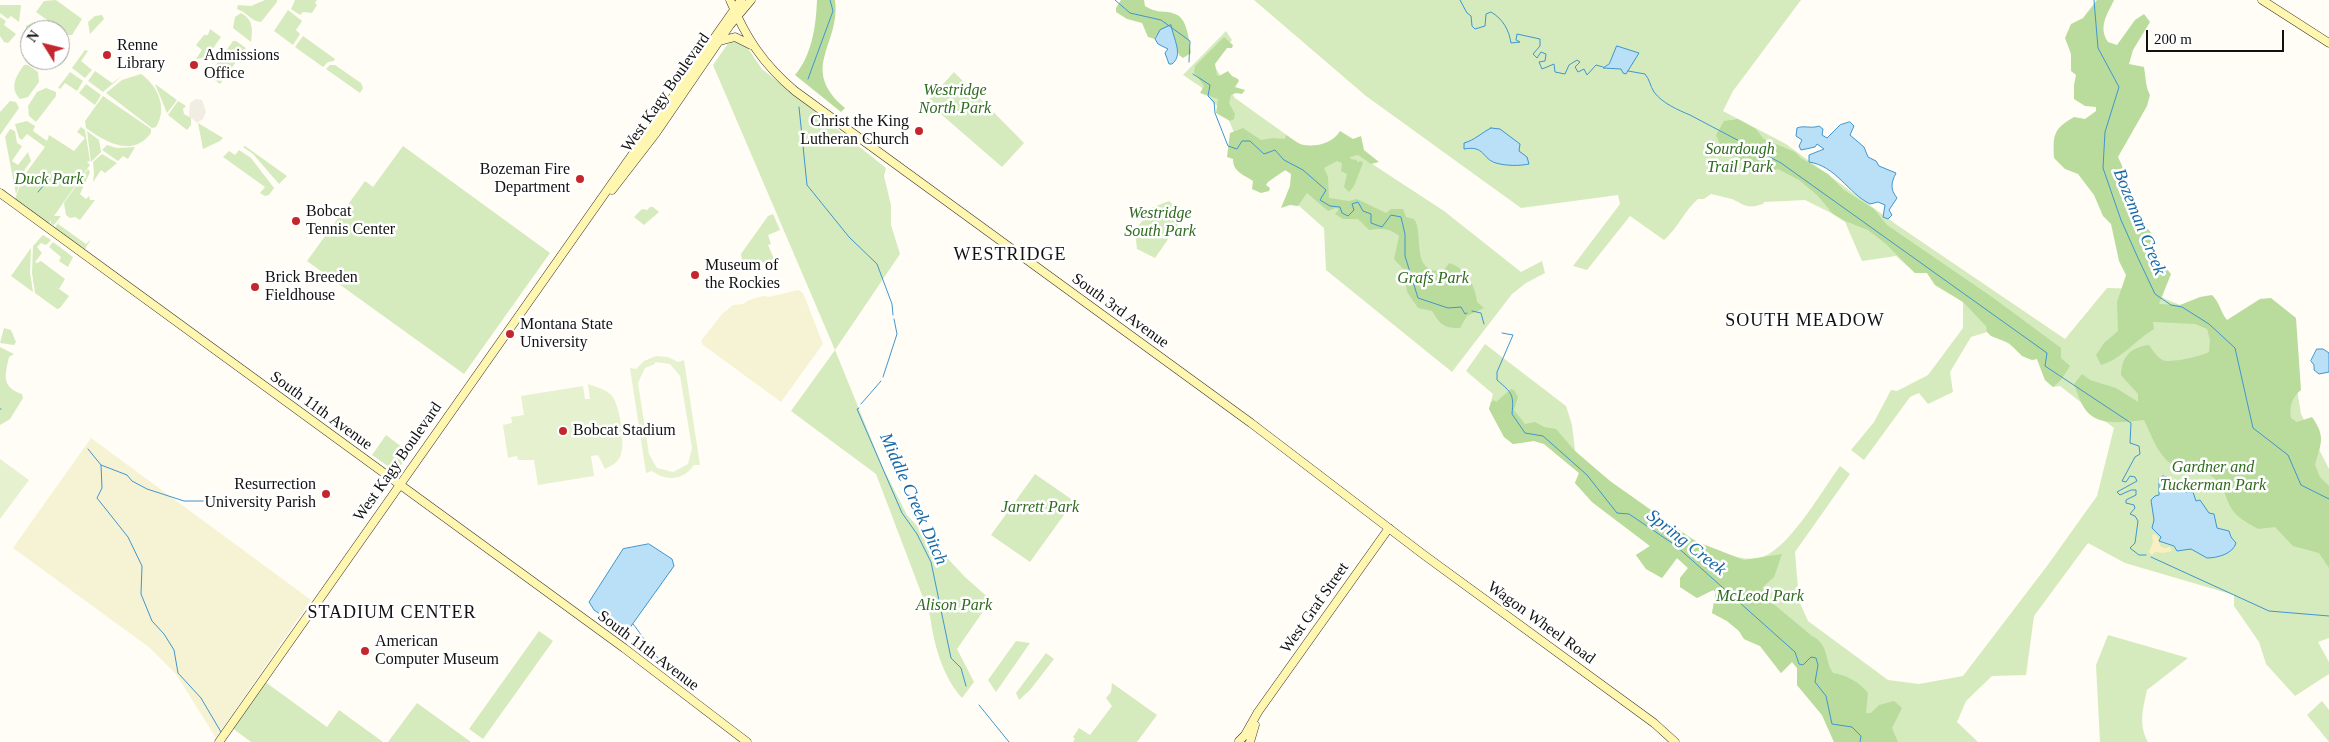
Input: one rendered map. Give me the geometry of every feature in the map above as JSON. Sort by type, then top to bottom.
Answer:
[{"type":"main road","name":"South 3rd Avenue","points":[[730,0],[752,45],[770,69],[795,91],[1243,417],[1389,528]]},
{"type":"main road","name":"West Kagy Boulevard","points":[[602,200],[652,140],[718,42],[736,13],[741,0]]},
{"type":"main road","name":"West Kagy Boulevard","points":[[219,742],[399,484],[602,200],[617,174],[736,13],[751,0]]},
{"type":"main road","points":[[2262,0],[2329,43]]},
{"type":"main road","points":[[718,42],[735,37],[752,45]]},
{"type":"main road","name":"South 11th Avenue","points":[[0,193],[624,648],[746,742]]},
{"type":"main road","points":[[1378,519],[1382,538]]},
{"type":"main road","name":"West Graf Street","points":[[1241,742],[1264,704],[1389,528]]},
{"type":"main road","name":"Wagon Wheel Road","points":[[1389,528],[1654,723],[1675,742]]},
{"type":"main road","name":"West Graf Street","points":[[1250,742],[1264,704]]},
{"type":"main road","points":[[1235,742],[1241,742]]},
{"type":"shaded area","points":[[196,99],[202,100],[206,112],[203,119],[197,123],[189,116],[190,103]]},
{"type":"shaded area","points":[[798,290],[803,293],[823,344],[781,402],[703,345],[701,341],[722,314],[733,305],[743,304],[763,296],[769,297]]},
{"type":"shaded area","points":[[91,438],[311,600],[216,738],[176,674],[150,648],[13,548]]},
{"type":"green space","points":[[56,0],[82,19],[72,35],[70,35],[70,20],[47,20],[36,12],[44,1]]},
{"type":"green space","points":[[265,0],[277,0],[277,2],[261,22],[237,9],[238,5],[251,6]]},
{"type":"green space","points":[[295,0],[317,0],[315,3],[317,5],[312,13],[303,12],[300,15],[291,9]]},
{"type":"green space","points":[[817,0],[835,0],[835,16],[823,68],[824,81],[831,94],[845,108],[841,112],[795,75],[801,67],[812,40]]},
{"type":"green space","points":[[1121,0],[1144,0],[1145,6],[1150,9],[1179,16],[1183,20],[1187,31],[1191,53],[1183,58],[1179,55],[1173,37],[1156,35],[1155,39],[1148,37],[1142,23],[1127,19],[1116,12],[1116,8]]},
{"type":"green space","points":[[1254,0],[1801,0],[1733,91],[1723,111],[1786,144],[1897,225],[2065,339],[2107,288],[2142,289],[2291,352],[2301,414],[2329,469],[2329,638],[2318,642],[2329,662],[2329,674],[2295,696],[2266,664],[2259,642],[2234,606],[2234,595],[2125,563],[2088,543],[2034,616],[2026,675],[1992,676],[1966,701],[1957,722],[1978,742],[1834,742],[1822,715],[1797,685],[1797,668],[1792,662],[1781,673],[1760,646],[1744,639],[1739,631],[1727,621],[1712,613],[1716,592],[1713,590],[1697,598],[1680,587],[1680,578],[1688,568],[1677,558],[1662,578],[1646,569],[1636,555],[1650,546],[1592,502],[1575,483],[1579,473],[1544,444],[1534,441],[1513,444],[1504,437],[1489,409],[1493,394],[1466,371],[1485,344],[1566,406],[1572,425],[1575,451],[1612,483],[1664,521],[1718,551],[1742,558],[1762,557],[1772,552],[1794,531],[1840,466],[1850,474],[1795,552],[1799,601],[1808,621],[1888,680],[1919,684],[1963,676],[2047,566],[2097,496],[2114,428],[2060,386],[2053,387],[2045,380],[2037,359],[2025,357],[2009,344],[1987,332],[1971,337],[1950,372],[1953,392],[1928,404],[1919,393],[1910,397],[1864,460],[1851,450],[1874,422],[1891,390],[1897,391],[1928,375],[1963,328],[1963,302],[1935,285],[1927,273],[1915,273],[1896,256],[1862,261],[1845,222],[1805,200],[1764,202],[1763,204],[1750,206],[1711,194],[1704,199],[1698,199],[1664,240],[1630,216],[1587,270],[1573,266],[1620,204],[1618,195],[1521,208],[1366,96]]},
{"type":"green space","name":"Gardner and Tuckerman Park","points":[[2097,0],[2114,0],[2106,16],[2104,26],[2105,37],[2108,42],[2117,45],[2135,20],[2144,14],[2150,22],[2133,50],[2129,64],[2144,67],[2146,85],[2150,95],[2147,106],[2118,157],[2135,209],[2152,234],[2152,260],[2162,263],[2171,274],[2159,304],[2180,305],[2200,297],[2212,295],[2227,320],[2260,299],[2271,298],[2296,318],[2301,390],[2295,396],[2292,403],[2290,410],[2291,418],[2297,422],[2312,417],[2321,435],[2315,465],[2320,477],[2329,486],[2329,568],[2319,553],[2293,546],[2275,527],[2258,529],[2242,519],[2230,506],[2221,483],[2211,476],[2204,473],[2188,472],[2171,464],[2160,452],[2144,420],[2102,421],[2088,413],[2079,398],[2074,384],[2082,374],[2090,380],[2116,388],[2138,402],[2138,394],[2121,375],[2123,363],[2128,354],[2137,348],[2149,345],[2163,360],[2181,360],[2209,352],[2210,340],[2207,329],[2195,324],[2153,322],[2154,329],[2109,362],[2101,365],[2096,355],[2104,343],[2118,331],[2117,302],[2126,275],[2119,261],[2111,224],[2103,216],[2094,195],[2078,174],[2065,169],[2054,158],[2054,138],[2058,129],[2074,117],[2085,119],[2096,111],[2096,107],[2085,106],[2074,99],[2076,75],[2071,71],[2071,54],[2065,38],[2071,24],[2083,18]]},
{"type":"green space","points":[[0,5],[21,5],[19,22],[11,16],[8,19],[0,13]]},
{"type":"green space","points":[[288,10],[302,21],[296,30],[300,34],[293,45],[274,31]]},
{"type":"green space","points":[[241,13],[250,22],[251,42],[233,28],[235,17]]},
{"type":"green space","points":[[102,15],[104,19],[90,34],[88,22],[95,16]]},
{"type":"green space","points":[[0,17],[6,21],[4,25],[16,34],[8,43],[4,42],[0,36]]},
{"type":"green space","points":[[210,29],[221,37],[207,57],[196,59],[202,50],[196,45],[204,35],[208,35]]},
{"type":"green space","name":"Grafs Park","points":[[1226,31],[1232,40],[1213,64],[1235,98],[1302,146],[1327,148],[1335,137],[1363,158],[1444,211],[1521,272],[1542,261],[1545,273],[1526,283],[1512,294],[1452,372],[1326,270],[1324,228],[1289,197],[1292,173],[1286,170],[1268,180],[1235,135],[1225,111],[1213,103],[1201,87],[1183,75]]},
{"type":"green space","points":[[303,36],[335,59],[334,61],[328,62],[323,67],[295,47]]},
{"type":"green space","points":[[1224,37],[1233,45],[1232,48],[1227,48],[1215,64],[1217,75],[1219,76],[1228,71],[1239,81],[1235,87],[1245,90],[1242,94],[1236,93],[1231,95],[1229,103],[1235,114],[1234,119],[1230,121],[1216,113],[1218,99],[1200,93],[1204,86],[1194,72],[1195,66]]},
{"type":"green space","points":[[734,40],[745,44],[762,69],[886,168],[884,176],[891,205],[891,225],[900,254],[835,350],[713,65],[727,45]]},
{"type":"green space","points":[[233,41],[246,48],[220,84],[211,77],[210,73]]},
{"type":"green space","points":[[85,50],[88,51],[81,61],[92,70],[85,78],[72,68]]},
{"type":"green space","points":[[330,65],[335,65],[361,83],[363,88],[360,93],[326,69]]},
{"type":"green space","points":[[20,70],[35,70],[38,72],[39,82],[28,97],[20,99],[14,86]]},
{"type":"green space","points":[[95,71],[112,83],[122,76],[103,92],[88,81]]},
{"type":"green space","points":[[70,72],[83,81],[77,91],[65,83],[60,89],[58,88]]},
{"type":"green space","name":"Westridge North Park","points":[[954,72],[1024,143],[1002,167],[927,102]]},
{"type":"green space","points":[[141,74],[156,91],[161,105],[159,120],[156,127],[152,128],[106,93],[122,80]]},
{"type":"green space","points":[[86,84],[101,95],[95,105],[79,93]]},
{"type":"green space","points":[[155,84],[177,100],[167,113]]},
{"type":"green space","points":[[46,88],[56,92],[56,96],[36,122],[29,116],[28,106],[37,92]]},
{"type":"green space","points":[[103,96],[151,129],[151,133],[144,141],[136,145],[119,145],[102,138],[86,128],[85,121]]},
{"type":"green space","points":[[10,101],[16,102],[19,108],[0,135],[0,112]]},
{"type":"green space","points":[[178,101],[186,106],[183,109],[184,114],[191,118],[191,125],[187,130],[168,115]]},
{"type":"green space","name":"Sourdough Trail Park","points":[[1738,119],[1756,129],[1764,139],[1795,152],[1801,158],[1828,174],[1844,190],[1874,209],[1887,225],[1992,297],[2061,348],[2061,358],[2070,366],[2061,380],[2053,387],[2045,380],[2037,359],[2032,360],[2022,356],[2009,343],[1991,336],[1987,332],[1986,326],[1963,302],[1935,285],[1927,273],[1915,273],[1886,244],[1868,230],[1833,214],[1817,195],[1799,180],[1778,169],[1766,173],[1750,168],[1721,146],[1716,135],[1724,121]]},
{"type":"green space","name":"Duck Park","points":[[27,121],[35,126],[33,131],[47,141],[49,135],[74,151],[85,138],[77,132],[81,127],[85,130],[90,161],[87,162],[90,165],[54,216],[61,216],[54,225],[51,224],[51,220],[48,224],[15,199],[23,177],[45,147],[27,134],[22,140],[19,138],[15,124]]},
{"type":"green space","points":[[198,123],[223,138],[203,149]]},
{"type":"green space","points":[[1243,128],[1261,140],[1285,139],[1286,135],[1304,145],[1319,145],[1333,139],[1340,131],[1353,139],[1361,136],[1364,150],[1379,162],[1371,164],[1358,155],[1350,157],[1357,160],[1357,162],[1361,161],[1363,163],[1354,186],[1349,192],[1344,187],[1347,174],[1341,171],[1342,163],[1337,161],[1324,168],[1328,177],[1329,198],[1349,201],[1357,199],[1386,213],[1391,209],[1403,209],[1406,217],[1414,219],[1417,225],[1421,257],[1424,264],[1429,269],[1437,271],[1444,269],[1449,263],[1455,265],[1469,278],[1477,302],[1484,308],[1467,316],[1460,328],[1450,328],[1443,325],[1432,311],[1418,308],[1407,292],[1404,270],[1394,259],[1399,236],[1396,233],[1385,229],[1369,230],[1358,219],[1343,219],[1335,214],[1339,209],[1336,208],[1328,211],[1307,193],[1298,206],[1290,205],[1281,208],[1290,186],[1291,174],[1285,170],[1268,182],[1266,185],[1270,188],[1269,191],[1261,193],[1252,189],[1253,181],[1239,172],[1233,163],[1233,159],[1227,157],[1230,133]]},
{"type":"green space","points":[[10,129],[15,131],[17,143],[22,146],[12,161],[18,165],[28,152],[31,161],[25,169],[16,194],[5,137]]},
{"type":"green space","points":[[87,131],[99,140],[101,152],[91,162]]},
{"type":"green space","points":[[107,145],[117,148],[135,147],[128,159],[123,156],[118,161],[102,150]]},
{"type":"green space","points":[[245,146],[287,176],[279,184],[253,154],[243,147]]},
{"type":"green space","points":[[403,146],[550,253],[464,374],[307,261],[365,181],[373,187]]},
{"type":"green space","points":[[239,150],[251,158],[274,188],[269,195],[265,196],[260,193],[265,187],[223,157],[229,151],[235,155]]},
{"type":"green space","points":[[102,154],[117,163],[105,173],[101,170],[93,182],[93,162]]},
{"type":"green space","points":[[88,169],[90,172],[80,194],[86,199],[89,196],[90,200],[95,200],[80,220],[75,217],[70,218],[66,215],[64,203]]},
{"type":"green space","name":"Westridge South Park","points":[[1169,201],[1185,215],[1155,258],[1137,249],[1135,231],[1151,208]]},
{"type":"green space","points":[[650,207],[659,212],[644,225],[634,217],[642,209],[647,210]]},
{"type":"green space","points":[[773,214],[780,230],[768,235],[771,244],[768,245],[774,259],[761,263],[763,268],[739,268],[742,260],[741,254],[768,216]]},
{"type":"green space","points":[[60,219],[58,224],[86,244],[91,239],[85,249],[55,228]]},
{"type":"green space","points":[[43,235],[51,240],[46,245],[41,243],[37,247],[42,253],[35,262],[41,261],[65,279],[59,289],[69,296],[60,308],[57,309],[35,293],[32,273],[33,246]]},
{"type":"green space","points":[[53,242],[73,257],[68,267],[59,261],[61,257],[49,247]]},
{"type":"green space","points":[[31,248],[30,273],[33,292],[11,276]]},
{"type":"green space","points":[[4,328],[11,330],[16,342],[14,345],[0,343]]},
{"type":"green space","points":[[0,347],[14,354],[9,357],[6,380],[11,388],[22,394],[23,398],[10,419],[0,425]]},
{"type":"green space","name":"Alison Park","points":[[835,350],[883,468],[907,515],[965,577],[991,600],[957,649],[974,682],[962,698],[944,670],[934,638],[930,616],[876,474],[791,411]]},
{"type":"green space","points":[[656,356],[668,357],[678,362],[684,360],[700,465],[694,465],[685,474],[674,478],[663,477],[652,471],[646,473],[630,368],[636,369],[644,361]],"holes":[[[655,362],[670,364],[680,376],[692,448],[688,464],[673,472],[657,468],[649,454],[638,383],[645,368],[655,364]]]},
{"type":"green space","name":"Bobcat Stadium","points":[[588,384],[601,388],[612,396],[615,401],[620,416],[622,435],[622,452],[620,457],[616,463],[605,469],[598,455],[591,456],[594,476],[538,485],[534,460],[518,460],[517,456],[508,458],[503,425],[512,423],[511,417],[524,415],[521,396],[583,386],[585,399],[590,399]]},
{"type":"green space","name":"McLeod Park","points":[[1511,389],[1514,390],[1518,397],[1514,410],[1525,424],[1535,422],[1544,427],[1556,429],[1575,451],[1610,481],[1695,541],[1744,560],[1782,554],[1774,577],[1763,587],[1765,597],[1821,643],[1833,673],[1843,675],[1852,680],[1868,693],[1866,713],[1871,713],[1879,705],[1894,701],[1902,708],[1892,728],[1898,742],[1834,742],[1822,715],[1797,685],[1797,668],[1792,662],[1781,673],[1760,646],[1744,639],[1739,631],[1727,621],[1712,613],[1716,592],[1713,590],[1697,598],[1680,587],[1680,578],[1688,568],[1677,558],[1662,578],[1646,569],[1636,555],[1650,546],[1592,502],[1575,483],[1579,473],[1544,444],[1534,441],[1513,444],[1504,437],[1489,409],[1491,402],[1494,400],[1496,402]]},
{"type":"green space","points":[[386,435],[410,453],[396,472],[372,455]]},
{"type":"green space","points":[[0,459],[29,480],[0,519]]},
{"type":"green space","name":"Jarrett Park","points":[[1035,474],[1074,501],[1030,562],[991,535]]},
{"type":"green space","points":[[539,631],[553,641],[483,739],[469,729]]},
{"type":"green space","points":[[2108,635],[2188,658],[2147,690],[2142,723],[2148,742],[2100,742],[2096,665]]},
{"type":"green space","points":[[1016,641],[1030,643],[996,692],[988,680]]},
{"type":"green space","points":[[1046,653],[1054,659],[1030,690],[1019,700],[1016,693]]},
{"type":"green space","points":[[264,681],[327,727],[339,710],[383,742],[251,742],[231,727]]},
{"type":"green space","points":[[1112,683],[1157,715],[1137,742],[1073,742],[1075,739],[1073,737],[1079,728],[1090,735],[1112,706],[1106,698],[1111,692]]},
{"type":"green space","points":[[2322,701],[2329,710],[2329,742],[2307,715]]},
{"type":"green space","points":[[417,703],[471,742],[388,742]]},
{"type":"sand","points":[[2155,534],[2158,537],[2160,546],[2170,547],[2172,551],[2155,552],[2152,555],[2149,552],[2153,542],[2152,535]]},
{"type":"water","points":[[1171,25],[1177,46],[1177,56],[1172,64],[1169,64],[1165,53],[1168,49],[1158,44],[1155,39],[1160,30]]},
{"type":"water","points":[[1617,46],[1639,53],[1626,74],[1621,69],[1603,68],[1609,64]]},
{"type":"water","points":[[1850,122],[1854,126],[1850,135],[1864,147],[1868,157],[1876,161],[1879,166],[1896,173],[1892,186],[1897,198],[1889,210],[1892,215],[1888,219],[1883,217],[1885,205],[1878,202],[1870,204],[1827,169],[1809,162],[1809,155],[1824,149],[1817,144],[1815,147],[1801,150],[1799,146],[1802,140],[1796,136],[1797,128],[1819,126],[1823,129],[1822,135],[1827,138],[1840,125]]},
{"type":"water","points":[[1491,128],[1500,129],[1520,144],[1519,151],[1527,157],[1529,164],[1500,164],[1491,161],[1476,149],[1464,149],[1464,143]]},
{"type":"water","points":[[2317,349],[2323,349],[2329,353],[2329,372],[2319,374],[2314,370],[2314,365],[2311,361]]},
{"type":"water","points":[[2163,476],[2170,478],[2185,492],[2193,492],[2196,501],[2200,500],[2209,513],[2214,514],[2217,528],[2229,531],[2236,543],[2232,550],[2220,556],[2207,558],[2191,549],[2177,551],[2174,546],[2159,541],[2161,537],[2152,528],[2154,520],[2151,500],[2159,495],[2159,479]]},
{"type":"water","points":[[649,544],[672,559],[674,566],[629,629],[623,630],[594,610],[589,602],[623,549]]},
{"type":"waterway","points":[[808,79],[833,11],[830,0]]},
{"type":"waterway","name":"Spring Creek","points":[[1115,0],[1130,13],[1161,20],[1190,41],[1189,62]]},
{"type":"waterway","points":[[1460,0],[1467,13],[1471,16],[1472,26],[1475,29],[1485,26],[1486,14],[1491,12],[1505,25],[1511,43],[1520,42],[1516,40],[1517,34],[1540,39],[1540,46],[1533,54],[1537,58],[1541,52],[1546,54],[1545,61],[1539,62],[1542,69],[1554,64],[1555,72],[1565,74],[1569,65],[1577,60],[1580,62],[1575,67],[1578,72],[1584,69],[1587,75],[1596,65],[1603,67]]},
{"type":"waterway","name":"Bozeman Creek","points":[[2094,0],[2098,48],[2119,87],[2105,132],[2103,168],[2121,220],[2138,258],[2155,294],[2171,305],[2182,307],[2209,324],[2235,348],[2253,428],[2288,455],[2301,485],[2329,499]]},
{"type":"waterway","points":[[1628,71],[1645,74],[1654,92],[1670,106],[1781,163],[2047,353],[2045,366],[2131,423],[2130,443],[2139,446],[2140,454],[2135,457],[2122,481],[2126,482],[2130,476],[2135,477],[2137,481],[2117,492],[2120,495],[2136,490],[2136,495],[2126,500],[2126,503],[2134,505],[2135,508],[2130,514],[2135,516],[2138,521],[2135,543],[2130,548],[2139,555],[2146,555]]},
{"type":"waterway","name":"Spring Creek","points":[[1193,74],[1210,85],[1208,96],[1214,102],[1215,113],[1228,146],[1237,149],[1242,141],[1250,141],[1264,154],[1275,150],[1284,160],[1303,170],[1326,190],[1320,200],[1330,206],[1340,207],[1342,213],[1348,216],[1354,210],[1352,204],[1358,202],[1363,211],[1371,214],[1371,223],[1382,227],[1391,215],[1401,217],[1405,234],[1405,256],[1418,298],[1448,308],[1461,307],[1465,314],[1467,313]]},
{"type":"waterway","name":"Middle Creek Ditch","points":[[799,107],[807,185],[849,237],[877,264],[892,304],[893,315]]},
{"type":"waterway","points":[[31,176],[44,181],[44,185],[38,192]]},
{"type":"waterway","name":"Spring Creek","points":[[1472,311],[1481,313],[1484,324]]},
{"type":"waterway","name":"Middle Creek Ditch","points":[[883,377],[897,334],[894,319]]},
{"type":"waterway","name":"Spring Creek","points":[[1502,333],[1513,335],[1497,372],[1497,380],[1511,394],[1513,402],[1512,414],[1525,433],[1543,436],[1587,475],[1617,513],[1629,514],[1675,545],[1795,652],[1799,664],[1803,665],[1811,657],[1816,658],[1818,665],[1815,682],[1826,696],[1832,724],[1852,727],[1861,736],[1860,742]]},
{"type":"waterway","name":"Middle Creek Ditch","points":[[861,404],[881,381]]},
{"type":"waterway","name":"Middle Creek Ditch","points":[[859,408],[857,409],[902,513],[917,534],[931,562],[951,658],[961,668],[966,686]]},
{"type":"waterway","points":[[88,449],[101,465],[102,488],[97,498],[128,537],[142,566],[141,594],[152,621],[164,634],[174,650],[178,673],[201,698],[221,732]]},
{"type":"waterway","points":[[101,465],[127,475],[132,481],[147,489],[184,501],[205,501],[215,496]]},
{"type":"waterway","points":[[2151,557],[2269,611],[2329,616]]},
{"type":"waterway","points":[[633,624],[662,663],[674,670],[678,677],[686,680],[694,689]]},
{"type":"waterway","name":"Middle Creek Ditch","points":[[979,705],[1009,742]]},
{"type":"place","name":"Renne Library","points":[[107,55]]},
{"type":"place","name":"Admissions Office","points":[[194,65]]},
{"type":"place","name":"Christ the King Lutheran Church","points":[[919,131]]},
{"type":"place","name":"Bozeman Fire Department","points":[[580,179]]},
{"type":"place","name":"Bobcat Tennis Center","points":[[296,221]]},
{"type":"place","name":"Museum of the Rockies","points":[[695,275]]},
{"type":"place","name":"Brick Breeden Fieldhouse","points":[[255,287]]},
{"type":"place","name":"Montana State University","points":[[510,334]]},
{"type":"place","name":"Bobcat Stadium","points":[[563,431]]},
{"type":"place","name":"Resurrection University Parish","points":[[326,494]]},
{"type":"place","name":"American Computer Museum","points":[[365,651]]},
{"type":"district","name":"WESTRIDGE","points":[[1010,255]]},
{"type":"district","name":"SOUTH MEADOW","points":[[1805,321]]},
{"type":"district","name":"STADIUM CENTER","points":[[392,613]]}]
